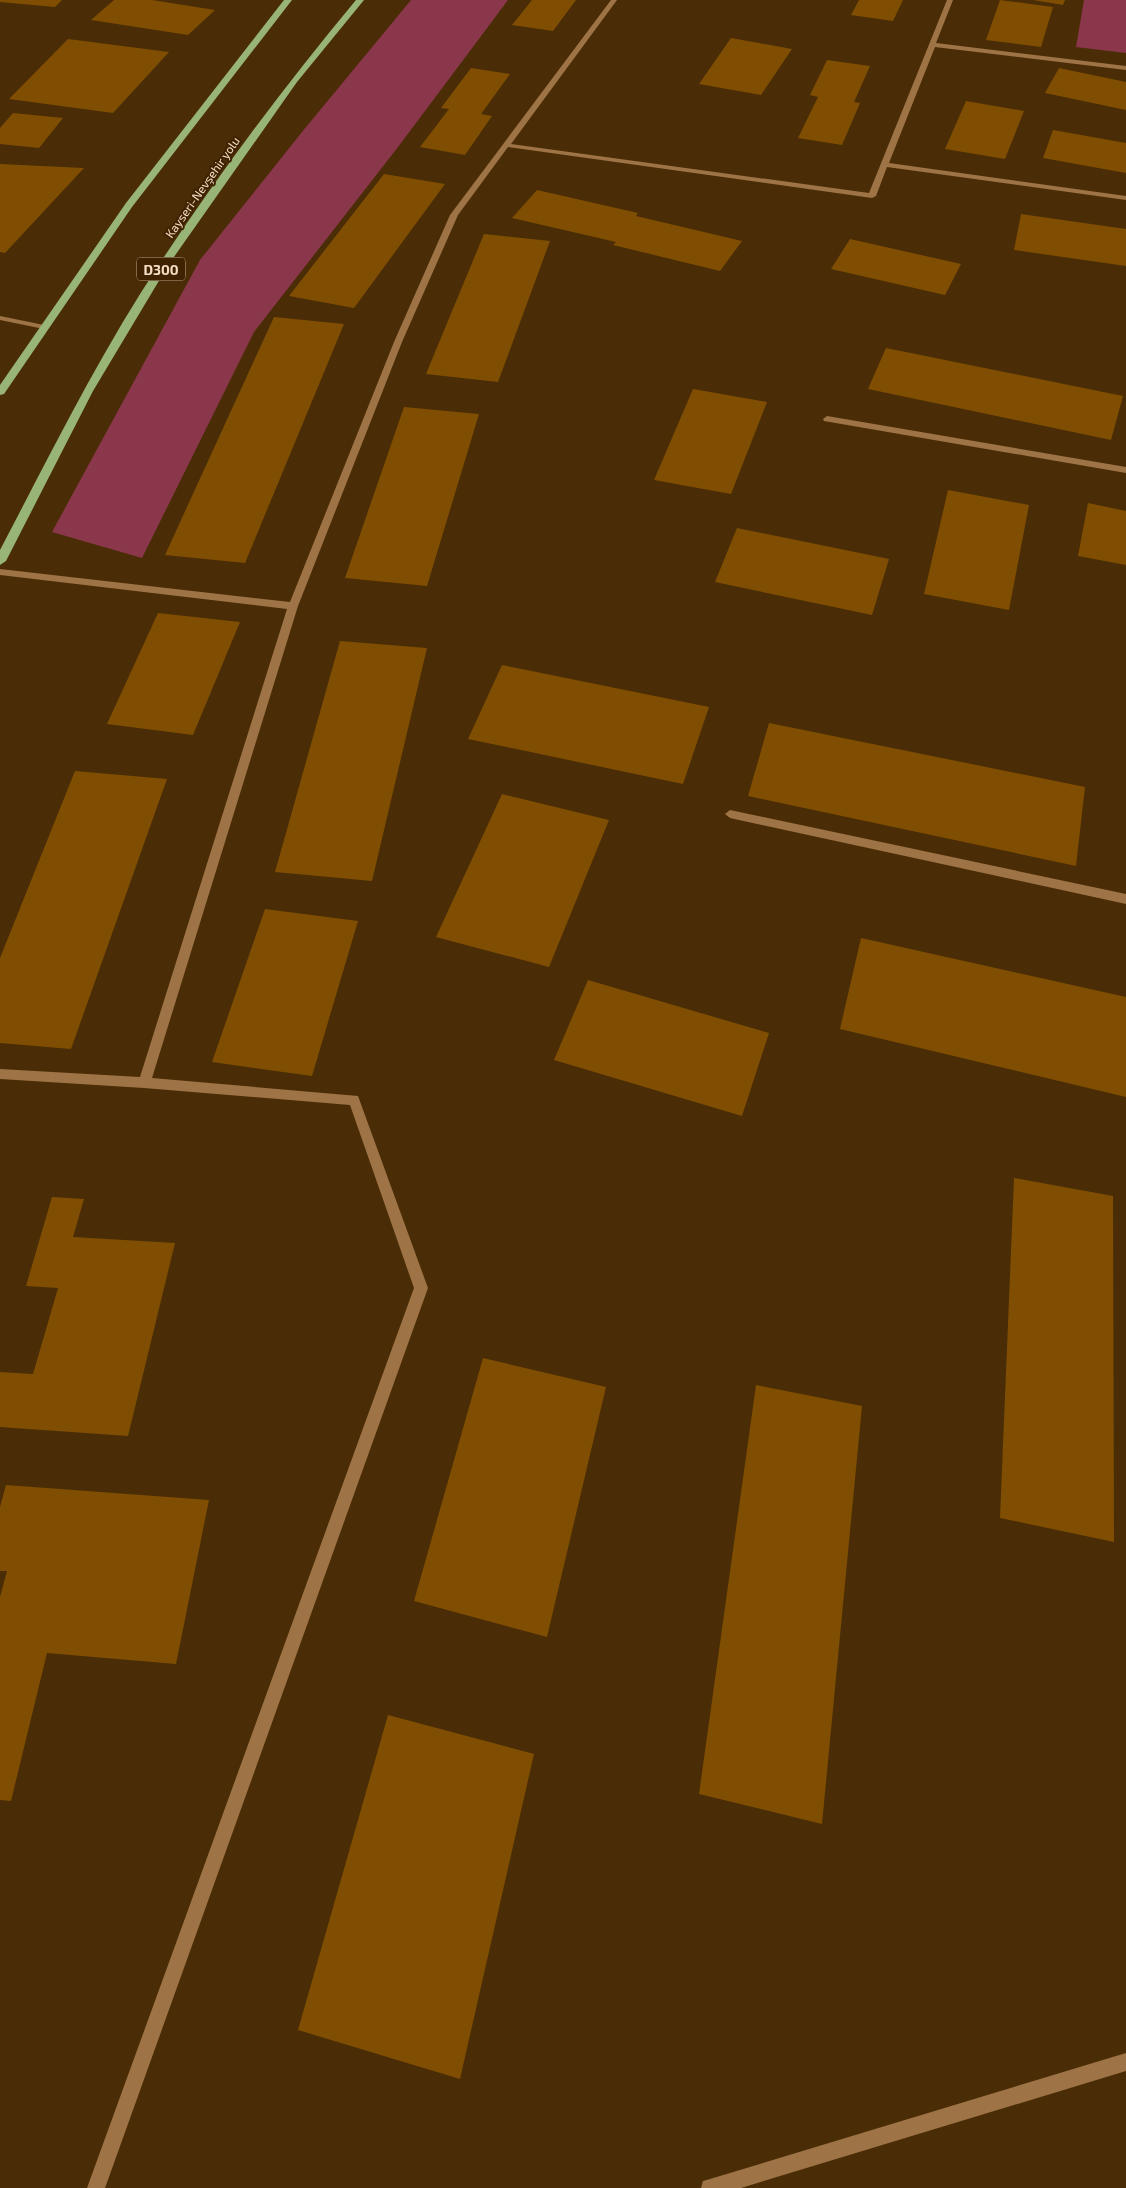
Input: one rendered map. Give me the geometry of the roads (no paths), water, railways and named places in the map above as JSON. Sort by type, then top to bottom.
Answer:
[{"type":"highway","points":[[0,392],[129,205],[288,0]]},
{"type":"highway","name":"Kayseri-Nevşehir yolu","points":[[0,561],[88,391],[164,264],[294,80],[360,0]]},
{"type":"street","points":[[144,1082],[293,606],[398,342],[454,215],[614,0]]},
{"type":"street","points":[[506,146],[872,196],[950,0]]},
{"type":"street","points":[[932,46],[1126,68]]},
{"type":"street","points":[[885,165],[1126,198]]},
{"type":"street","points":[[0,318],[44,327]]},
{"type":"street","points":[[827,418],[1126,470]]},
{"type":"street","points":[[0,572],[293,606]]},
{"type":"street","points":[[730,814],[1126,899]]},
{"type":"street","points":[[0,1074],[144,1082],[354,1100],[420,1288],[96,2188]]},
{"type":"street","points":[[710,2188],[1126,2062]]}]
